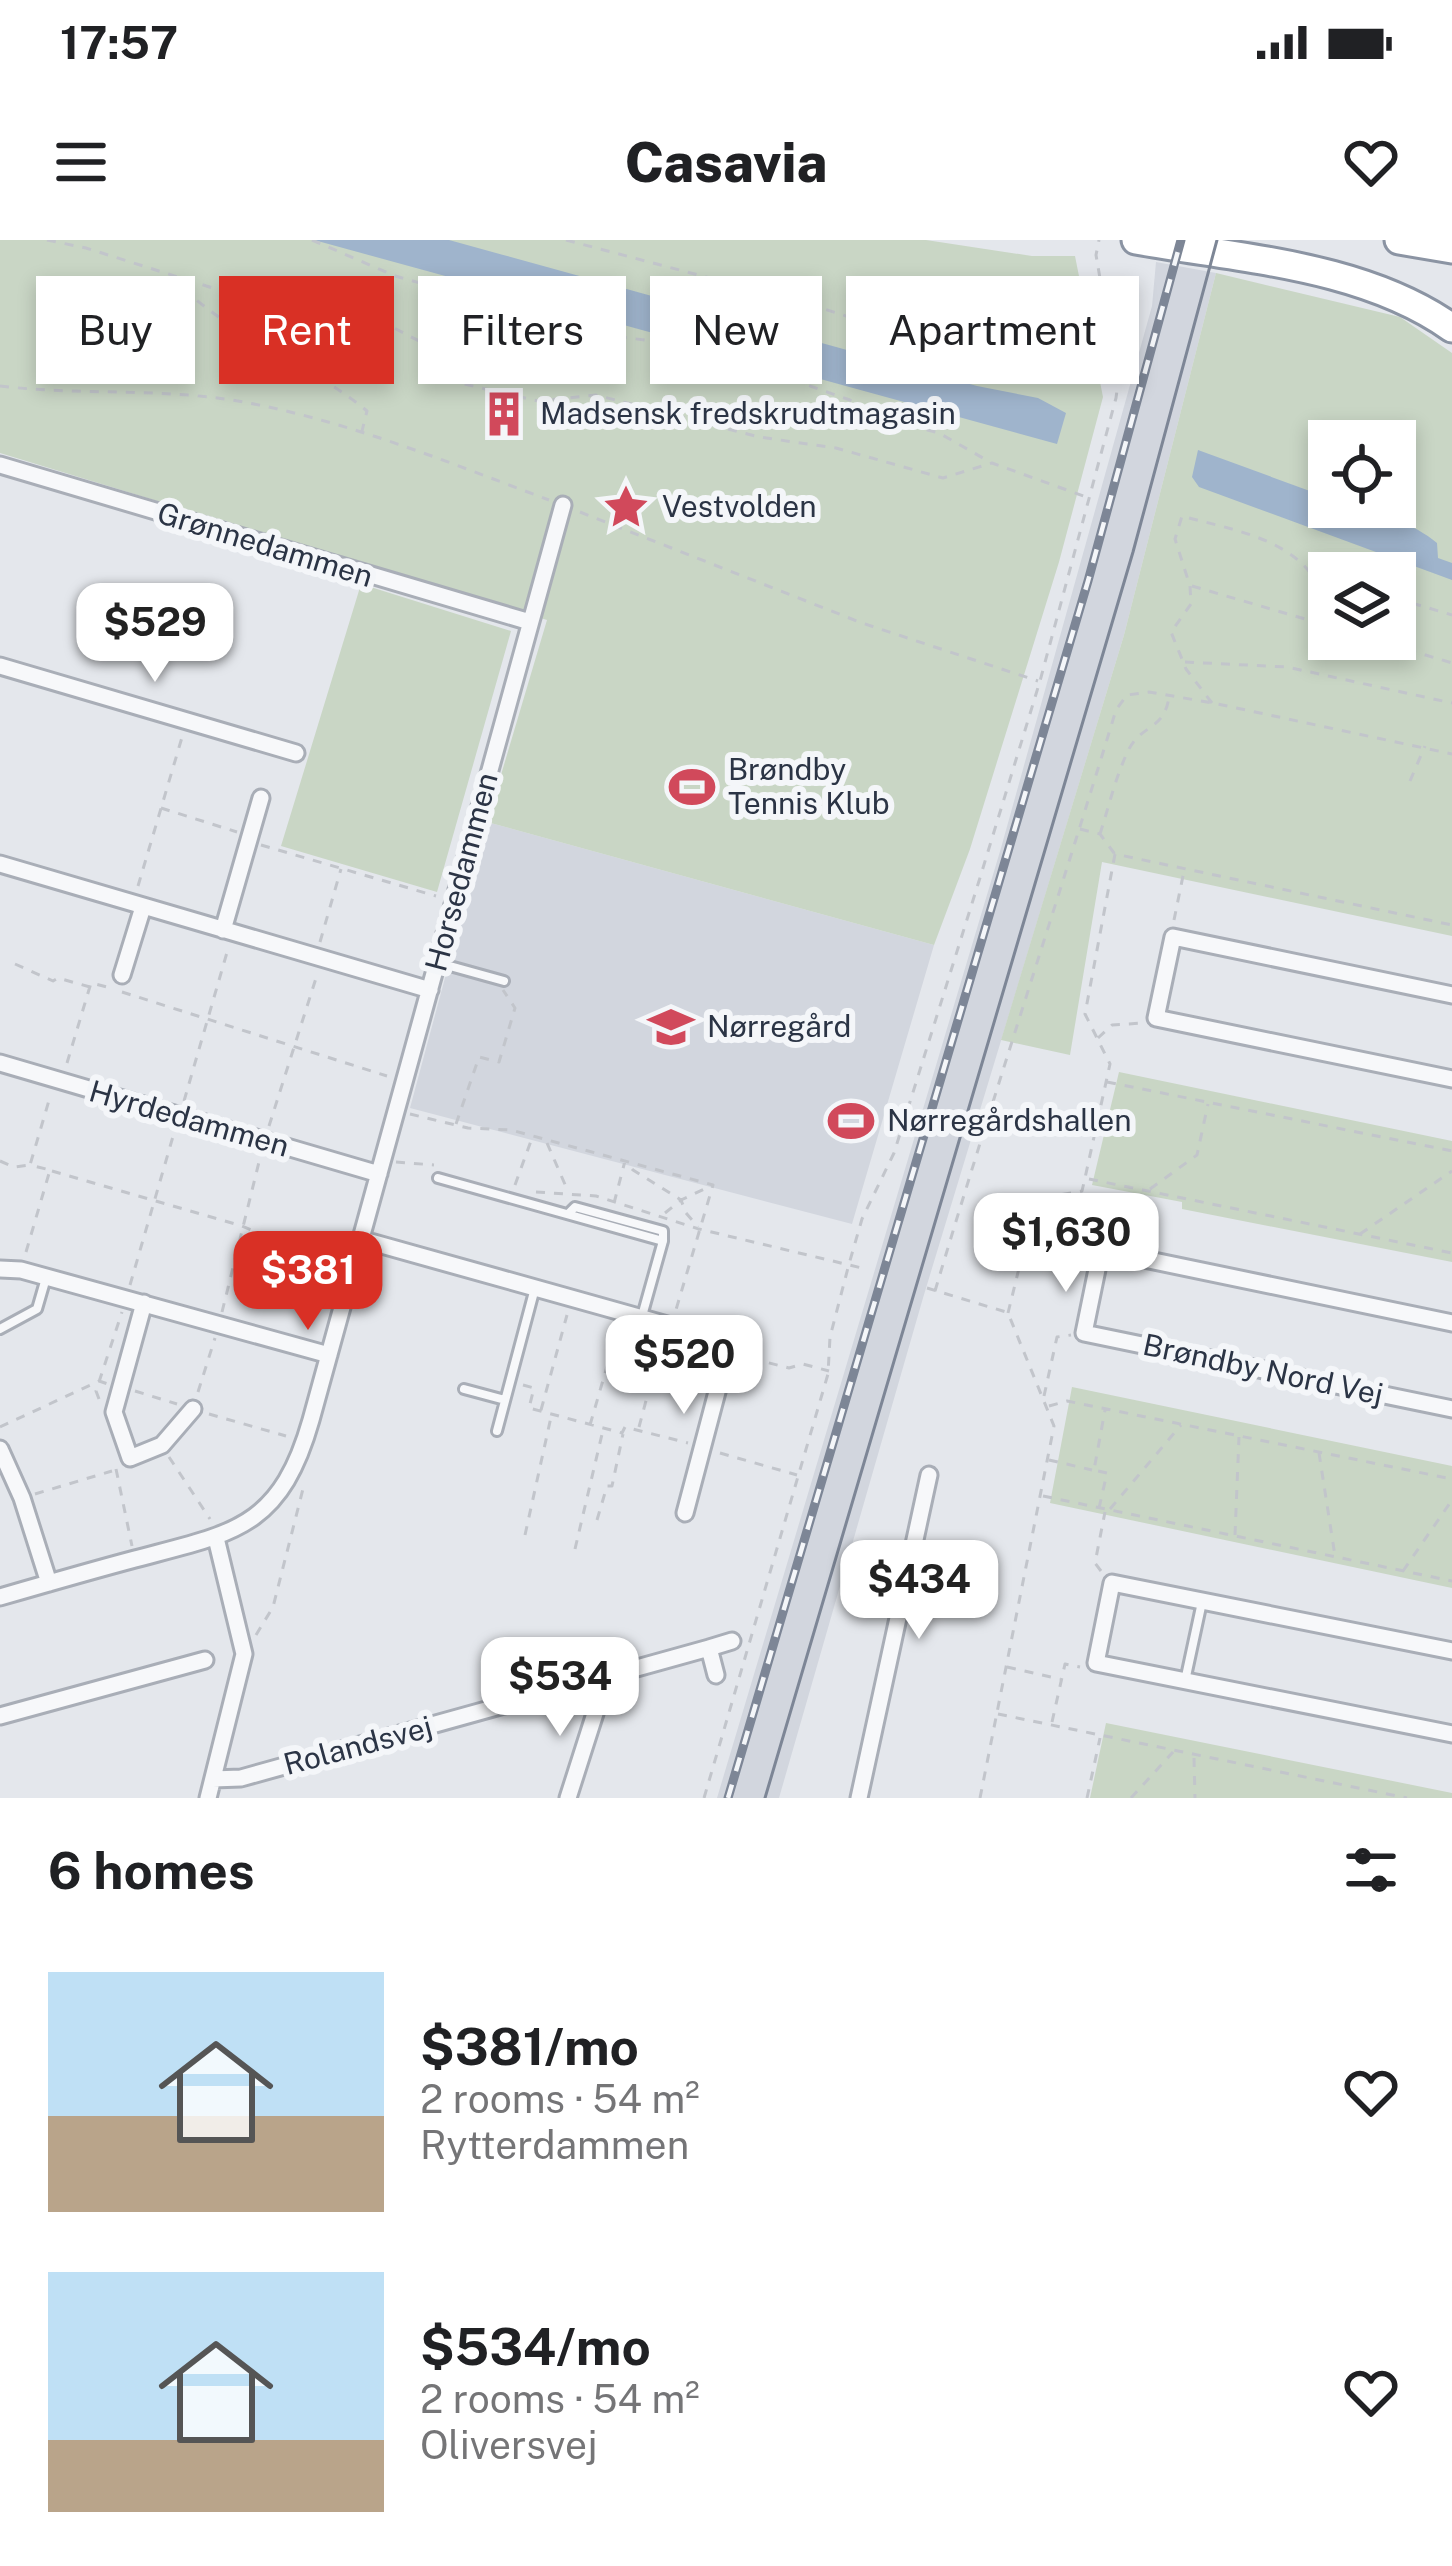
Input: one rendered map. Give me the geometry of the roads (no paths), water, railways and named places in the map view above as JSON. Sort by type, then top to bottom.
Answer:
[{"type":"highway","points":[[1136,240],[1352,281],[1409,300],[1452,328]]},
{"type":"highway","points":[[1399,240],[1452,249]]},
{"type":"street","name":"Grønnedammen","points":[[0,465],[530,622]]},
{"type":"street","name":"Horsedammen","points":[[0,1597],[216,1538],[253,1519],[273,1501],[303,1448],[563,505]]},
{"type":"street","points":[[0,666],[296,753]]},
{"type":"street","points":[[228,932],[261,799]]},
{"type":"street","points":[[0,864],[430,990]]},
{"type":"street","points":[[122,975],[134,904]]},
{"type":"street","points":[[1452,994],[1173,937],[1156,1018],[1452,1079]]},
{"type":"street","name":"Hyrdedammen","points":[[0,1063],[264,1141],[381,1167]]},
{"type":"street","points":[[360,1239],[708,1337],[721,1350],[722,1373],[685,1514]]},
{"type":"street","name":"Brøndby Nord Vej","points":[[1452,1323],[1101,1250],[1084,1333],[1452,1409]]},
{"type":"street","points":[[0,1269],[21,1270],[328,1355]]},
{"type":"street","points":[[144,1303],[114,1412],[130,1457],[162,1445],[193,1409]]},
{"type":"street","points":[[0,1449],[22,1498],[49,1583]]},
{"type":"street","points":[[859,1798],[929,1475]]},
{"type":"street","points":[[208,1798],[244,1654],[216,1538]]},
{"type":"street","points":[[1452,1651],[1112,1583],[1096,1663],[1452,1734]]},
{"type":"street","name":"Rolandsvej","points":[[213,1779],[241,1778],[732,1641]]},
{"type":"street","points":[[710,1648],[716,1675]]},
{"type":"street","points":[[0,1716],[205,1660]]},
{"type":"street","points":[[568,1798],[599,1701],[593,1680]]},
{"type":"lane","points":[[437,963],[503,981]]},
{"type":"lane","points":[[438,1178],[663,1240]]},
{"type":"lane","points":[[568,1214],[575,1207],[663,1231],[642,1317]]},
{"type":"lane","points":[[0,1329],[38,1309],[46,1277]]},
{"type":"lane","points":[[497,1431],[535,1288]]},
{"type":"lane","points":[[464,1389],[505,1400]]},
{"type":"lane","points":[[1185,1681],[1202,1601]]},
{"type":"water","points":[[314,240],[449,240],[579,276],[445,276]]},
{"type":"water","points":[[626,289],[650,296],[650,332],[626,326]]},
{"type":"water","points":[[822,343],[846,350],[846,384],[970,384],[1038,398],[1066,413],[1057,444],[822,379]]},
{"type":"water","points":[[1198,450],[1308,490],[1308,527],[1199,487],[1192,477]]},
{"type":"water","points":[[1311,528],[1414,528],[1437,543],[1438,558],[1452,563],[1452,580],[1416,567],[1416,552],[1376,552]]},
{"type":"tram line","points":[[765,1798],[1133,552],[1217,240]]},
{"type":"railway","points":[[728,1798],[1088,581],[1181,240]]},
{"type":"place","name":"Madsensk fredskrudtmagasin","points":[[504,414]]},
{"type":"place","name":"Vestvolden","points":[[626,507]]},
{"type":"place","name":"Brøndby Tennis Klub","points":[[692,787]]},
{"type":"place","name":"Nørregård","points":[[671,1027]]},
{"type":"place","name":"Nørregårdshallen","points":[[851,1121]]}]
